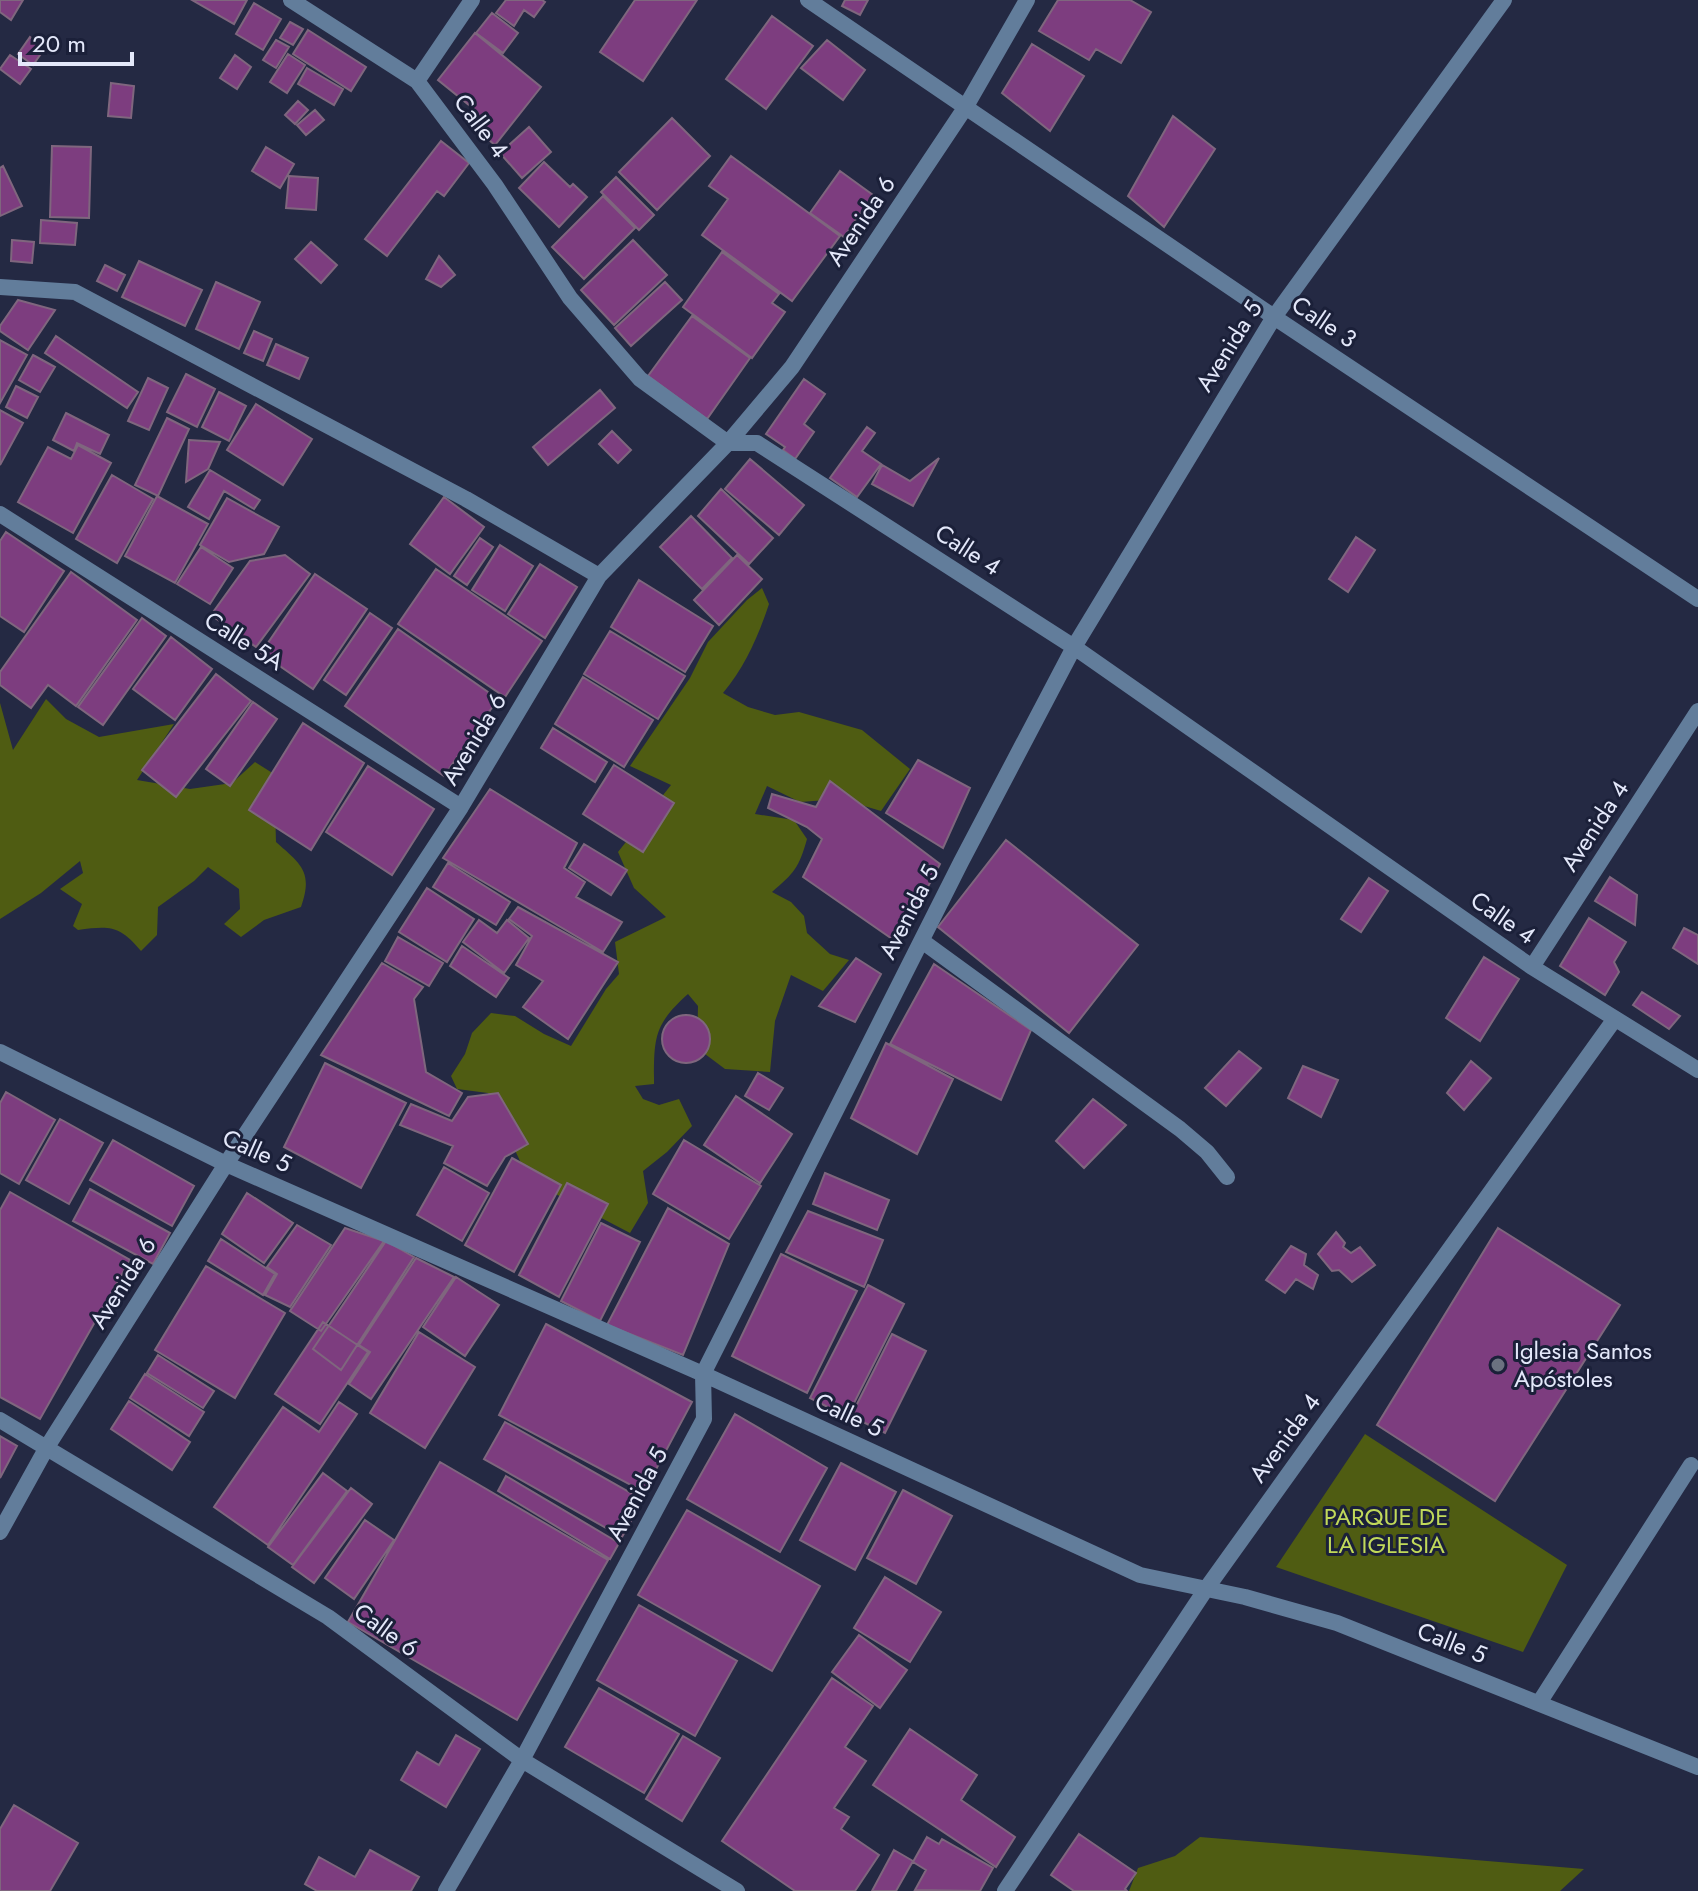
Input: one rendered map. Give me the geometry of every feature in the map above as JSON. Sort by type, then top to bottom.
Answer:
[{"type":"street","name":"Calle 4","points":[[291,0],[417,81],[495,185],[570,298],[640,379],[728,443],[757,443],[1074,647],[1532,967],[1698,1070]]},
{"type":"street","points":[[417,81],[472,0]]},
{"type":"street","name":"Calle 3","points":[[808,0],[1274,317],[1698,599]]},
{"type":"street","name":"Avenida 6","points":[[0,1532],[47,1447],[226,1164],[461,807],[599,576],[728,443],[792,367],[965,108],[1027,0]]},
{"type":"street","name":"Avenida 5","points":[[446,1891],[522,1760],[704,1419],[703,1374],[1074,647],[1274,317],[1504,0]]},
{"type":"street","points":[[0,287],[75,292],[466,499],[599,576]]},
{"type":"street","name":"Calle 5A","points":[[0,514],[461,807]]},
{"type":"street","name":"Avenida 4","points":[[1532,967],[1698,711]]},
{"type":"street","points":[[922,941],[1180,1129],[1207,1152],[1227,1177]]},
{"type":"street","name":"Avenida 4","points":[[1005,1891],[1206,1589],[1614,1020]]},
{"type":"street","name":"Calle 5","points":[[0,1052],[226,1164],[703,1374],[1140,1575],[1337,1623],[1698,1767]]},
{"type":"street","name":"Calle 6","points":[[0,1420],[328,1617],[522,1760],[737,1891]]},
{"type":"street","points":[[1539,1703],[1691,1465]]},
{"type":"green space","points":[[762,588],[769,604],[765,616],[744,662],[723,693],[748,707],[775,715],[799,712],[862,730],[910,769],[881,811],[841,799],[800,802],[767,786],[755,814],[794,820],[807,839],[795,869],[772,892],[791,902],[804,916],[807,933],[830,954],[849,960],[823,991],[791,975],[775,1021],[770,1072],[725,1069],[697,1048],[698,1006],[688,994],[676,1005],[658,1034],[654,1084],[635,1086],[643,1099],[659,1105],[679,1099],[692,1126],[643,1171],[648,1203],[630,1233],[529,1180],[488,1093],[457,1089],[451,1076],[465,1054],[472,1033],[491,1013],[515,1016],[571,1046],[606,989],[619,974],[615,942],[666,917],[634,888],[618,852],[671,785],[630,766],[690,678],[708,642]]},
{"type":"green space","points":[[46,699],[66,719],[99,737],[174,724],[137,780],[190,789],[232,783],[255,762],[274,774],[276,842],[303,870],[306,885],[301,907],[264,920],[241,937],[224,924],[240,909],[239,889],[208,867],[158,907],[157,935],[141,951],[126,936],[113,929],[78,930],[73,926],[82,904],[60,889],[83,873],[80,861],[41,893],[0,919],[0,703],[13,750]]},
{"type":"green space","name":"PARQUE DE LA IGLESIA","points":[[1365,1434],[1567,1565],[1523,1652],[1276,1567]]},
{"type":"green space","points":[[1200,1837],[1584,1869],[1560,1891],[1129,1891],[1138,1868],[1175,1856]]},
{"type":"building","points":[[0,0],[23,0],[11,20],[0,12]]},
{"type":"building","points":[[192,0],[247,0],[234,24]]},
{"type":"building","points":[[506,0],[545,2],[534,17],[524,10],[514,26],[496,13]]},
{"type":"building","points":[[635,0],[697,0],[643,81],[600,52]]},
{"type":"building","points":[[845,0],[868,0],[860,15],[842,6]]},
{"type":"building","points":[[1058,0],[1130,0],[1151,12],[1121,63],[1096,49],[1089,60],[1039,31]]},
{"type":"building","points":[[254,3],[281,19],[263,50],[236,34]]},
{"type":"building","points":[[492,13],[518,33],[503,53],[476,33]]},
{"type":"building","points":[[772,16],[813,46],[766,109],[726,79]]},
{"type":"building","points":[[290,22],[303,29],[293,45],[280,38]]},
{"type":"building","points":[[308,30],[366,67],[351,91],[293,54]]},
{"type":"building","points":[[475,33],[541,87],[495,145],[466,121],[475,110],[438,80]]},
{"type":"building","points":[[30,37],[45,48],[33,65],[18,54]]},
{"type":"building","points":[[276,40],[289,47],[276,68],[263,60]]},
{"type":"building","points":[[827,40],[865,70],[843,100],[801,68]]},
{"type":"building","points":[[1032,44],[1084,76],[1050,131],[1002,93]]},
{"type":"building","points":[[288,54],[305,65],[287,93],[270,82]]},
{"type":"building","points":[[10,55],[31,69],[20,84],[0,69]]},
{"type":"building","points":[[235,55],[251,67],[237,89],[220,78]]},
{"type":"building","points":[[307,68],[343,89],[334,105],[298,84]]},
{"type":"building","points":[[111,83],[134,86],[131,118],[108,116]]},
{"type":"building","points":[[298,101],[308,110],[295,124],[285,115]]},
{"type":"building","points":[[315,110],[324,120],[306,135],[297,125]]},
{"type":"building","points":[[1173,116],[1215,149],[1164,227],[1128,196]]},
{"type":"building","points":[[672,118],[710,156],[657,210],[619,172]]},
{"type":"building","points":[[529,127],[551,152],[522,178],[500,153]]},
{"type":"building","points":[[441,141],[469,163],[444,196],[437,191],[387,256],[365,239]]},
{"type":"building","points":[[52,146],[91,147],[89,218],[50,217]]},
{"type":"building","points":[[266,147],[294,164],[280,188],[252,171]]},
{"type":"building","points":[[731,156],[840,236],[792,301],[702,235],[728,199],[709,186]]},
{"type":"building","points":[[544,162],[570,187],[573,184],[587,197],[559,227],[519,188]]},
{"type":"building","points":[[3,166],[22,206],[0,216],[0,168]]},
{"type":"building","points":[[840,171],[873,195],[844,237],[810,213]]},
{"type":"building","points":[[289,176],[318,178],[316,210],[286,208]]},
{"type":"building","points":[[616,177],[654,215],[639,230],[601,192]]},
{"type":"building","points":[[603,196],[635,228],[584,279],[552,247]]},
{"type":"building","points":[[41,220],[77,223],[75,245],[40,243]]},
{"type":"building","points":[[12,240],[34,242],[32,263],[11,261]]},
{"type":"building","points":[[633,240],[667,275],[614,325],[581,290]]},
{"type":"building","points":[[311,242],[337,265],[321,283],[295,259]]},
{"type":"building","points":[[722,252],[779,294],[772,303],[785,312],[752,358],[683,307]]},
{"type":"building","points":[[439,256],[455,275],[441,287],[426,279]]},
{"type":"building","points":[[139,261],[202,290],[185,326],[122,297]]},
{"type":"building","points":[[105,265],[125,275],[117,291],[97,281]]},
{"type":"building","points":[[216,282],[260,302],[239,349],[196,329]]},
{"type":"building","points":[[665,282],[682,300],[631,346],[615,328]]},
{"type":"building","points":[[18,300],[55,310],[28,350],[0,331],[0,326]]},
{"type":"building","points":[[692,316],[750,358],[707,419],[648,376]]},
{"type":"building","points":[[254,331],[272,339],[263,361],[244,353]]},
{"type":"building","points":[[56,336],[138,392],[127,408],[45,353]]},
{"type":"building","points":[[0,340],[27,355],[0,403]]},
{"type":"building","points":[[276,344],[308,358],[299,379],[267,365]]},
{"type":"building","points":[[33,355],[55,367],[40,392],[19,380]]},
{"type":"building","points":[[186,374],[215,389],[197,427],[167,412]]},
{"type":"building","points":[[148,378],[168,388],[149,430],[128,421]]},
{"type":"building","points":[[804,379],[825,394],[804,424],[814,432],[795,459],[783,450],[785,447],[766,434]]},
{"type":"building","points":[[16,386],[38,397],[27,418],[6,407]]},
{"type":"building","points":[[600,390],[615,408],[548,465],[533,447]]},
{"type":"building","points":[[219,392],[246,406],[229,441],[202,427]]},
{"type":"building","points":[[256,404],[312,439],[283,485],[227,450]]},
{"type":"building","points":[[0,410],[23,423],[0,465]]},
{"type":"building","points":[[66,413],[109,435],[100,454],[77,443],[74,451],[53,440]]},
{"type":"building","points":[[167,418],[189,429],[158,496],[135,485]]},
{"type":"building","points":[[867,427],[875,433],[862,451],[881,464],[857,497],[830,478]]},
{"type":"building","points":[[612,431],[631,450],[618,463],[599,444]]},
{"type":"building","points":[[189,440],[220,442],[208,469],[186,482]]},
{"type":"building","points":[[78,445],[111,463],[73,533],[18,502],[48,447],[71,459]]},
{"type":"building","points":[[939,458],[913,506],[872,484],[882,465],[910,481]]},
{"type":"building","points":[[750,459],[804,505],[779,535],[725,489]]},
{"type":"building","points":[[210,470],[260,500],[254,509],[224,491],[209,519],[188,507]]},
{"type":"building","points":[[112,475],[153,499],[117,563],[76,539]]},
{"type":"building","points":[[721,489],[773,538],[749,564],[698,516]]},
{"type":"building","points":[[157,496],[208,524],[175,583],[125,556]]},
{"type":"building","points":[[444,497],[484,527],[450,574],[410,544]]},
{"type":"building","points":[[227,498],[279,527],[264,554],[229,562],[200,545]]},
{"type":"building","points":[[691,516],[732,558],[702,589],[660,547]]},
{"type":"building","points":[[6,532],[64,571],[24,632],[0,616],[0,541]]},
{"type":"building","points":[[1356,537],[1375,550],[1348,592],[1329,579]]},
{"type":"building","points":[[480,538],[493,547],[467,585],[454,576]]},
{"type":"building","points":[[500,545],[533,566],[505,611],[472,590]]},
{"type":"building","points":[[201,547],[233,568],[210,604],[177,584]]},
{"type":"building","points":[[285,555],[310,574],[256,647],[211,615],[250,561]]},
{"type":"building","points":[[737,555],[762,579],[719,625],[694,600]]},
{"type":"building","points":[[540,564],[577,587],[545,638],[508,614]]},
{"type":"building","points":[[436,569],[542,641],[505,697],[398,624]]},
{"type":"building","points":[[71,572],[137,620],[76,706],[48,685],[31,708],[0,685],[0,672]]},
{"type":"building","points":[[315,574],[367,609],[313,689],[261,653]]},
{"type":"building","points":[[639,580],[713,626],[685,672],[611,627]]},
{"type":"building","points":[[370,613],[392,628],[346,695],[324,680]]},
{"type":"building","points":[[142,618],[166,636],[103,725],[78,707]]},
{"type":"building","points":[[398,629],[498,699],[444,776],[345,706]]},
{"type":"building","points":[[610,631],[685,676],[658,719],[584,674]]},
{"type":"building","points":[[171,637],[212,669],[175,720],[133,689]]},
{"type":"building","points":[[216,674],[251,701],[176,797],[142,770]]},
{"type":"building","points":[[583,677],[653,720],[624,767],[555,724]]},
{"type":"building","points":[[253,702],[277,719],[230,786],[206,769]]},
{"type":"building","points":[[303,723],[364,763],[311,850],[249,810]]},
{"type":"building","points":[[553,728],[607,762],[595,782],[541,748]]},
{"type":"building","points":[[918,760],[970,788],[943,848],[886,813]]},
{"type":"building","points":[[614,765],[674,803],[643,852],[583,814]]},
{"type":"building","points":[[368,766],[434,809],[392,875],[326,832]]},
{"type":"building","points":[[830,781],[940,864],[898,943],[803,877],[822,839],[807,827],[768,808],[772,794],[816,807]]},
{"type":"building","points":[[490,789],[577,843],[564,868],[585,882],[576,897],[622,922],[603,952],[443,858]]},
{"type":"building","points":[[1006,840],[1138,945],[1069,1033],[938,927]]},
{"type":"building","points":[[584,844],[627,870],[611,895],[569,868]]},
{"type":"building","points":[[448,863],[510,902],[496,925],[433,887]]},
{"type":"building","points":[[1610,877],[1637,895],[1635,925],[1595,901]]},
{"type":"building","points":[[1369,878],[1388,891],[1361,932],[1341,919]]},
{"type":"building","points":[[427,888],[474,919],[447,962],[399,932]]},
{"type":"building","points":[[518,907],[618,962],[568,1039],[523,1007],[543,981],[516,965],[532,936],[509,919]]},
{"type":"building","points":[[1589,918],[1626,942],[1614,962],[1619,972],[1605,995],[1560,966]]},
{"type":"building","points":[[479,920],[497,933],[507,920],[529,938],[504,973],[463,942]]},
{"type":"building","points":[[1684,928],[1698,935],[1698,964],[1673,948]]},
{"type":"building","points":[[398,937],[443,963],[429,986],[385,961]]},
{"type":"building","points":[[462,946],[509,978],[496,997],[450,966]]},
{"type":"building","points":[[1484,957],[1519,979],[1480,1041],[1446,1018]]},
{"type":"building","points":[[856,958],[881,974],[855,1022],[819,1006]]},
{"type":"building","points":[[382,963],[423,987],[414,999],[426,1072],[462,1093],[449,1116],[321,1055]]},
{"type":"building","points":[[934,964],[1031,1030],[1001,1100],[890,1044]]},
{"type":"building","points":[[1642,992],[1680,1016],[1669,1029],[1633,1005]]},
{"type":"building","points":[[686,1015],[703,1022],[710,1039],[703,1056],[686,1063],[669,1056],[662,1039],[669,1022]]},
{"type":"building","points":[[886,1043],[953,1079],[917,1154],[851,1118]]},
{"type":"building","points":[[886,1043],[953,1079],[917,1154],[851,1118]]},
{"type":"building","points":[[1239,1051],[1261,1068],[1226,1106],[1205,1088]]},
{"type":"building","points":[[1471,1061],[1491,1078],[1464,1110],[1447,1093]]},
{"type":"building","points":[[325,1063],[406,1103],[361,1188],[284,1147]]},
{"type":"building","points":[[325,1063],[406,1103],[361,1188],[284,1147]]},
{"type":"building","points":[[1303,1066],[1338,1080],[1321,1117],[1288,1098]]},
{"type":"building","points":[[758,1073],[783,1088],[769,1110],[745,1096]]},
{"type":"building","points":[[6,1092],[55,1120],[19,1184],[0,1173],[0,1103]]},
{"type":"building","points":[[498,1093],[528,1144],[505,1157],[487,1186],[444,1163],[453,1146],[400,1125],[411,1104],[452,1121],[468,1097]]},
{"type":"building","points":[[736,1096],[792,1134],[760,1183],[704,1145]]},
{"type":"building","points":[[1093,1099],[1126,1125],[1084,1168],[1056,1141]]},
{"type":"building","points":[[60,1119],[103,1143],[69,1204],[26,1180]]},
{"type":"building","points":[[113,1140],[194,1186],[172,1226],[90,1180]]},
{"type":"building","points":[[684,1140],[761,1186],[729,1239],[653,1194]]},
{"type":"building","points":[[512,1158],[561,1185],[514,1272],[465,1245]]},
{"type":"building","points":[[444,1167],[489,1193],[462,1241],[417,1215]]},
{"type":"building","points":[[444,1167],[489,1193],[462,1241],[417,1215]]},
{"type":"building","points":[[825,1173],[889,1200],[877,1230],[813,1204]]},
{"type":"building","points":[[567,1183],[608,1204],[559,1297],[519,1275]]},
{"type":"building","points":[[90,1189],[170,1233],[153,1264],[73,1221]]},
{"type":"building","points":[[10,1192],[130,1260],[40,1419],[0,1397],[0,1210]]},
{"type":"building","points":[[247,1193],[293,1223],[264,1263],[222,1234]]},
{"type":"building","points":[[668,1208],[729,1244],[683,1355],[607,1325]]},
{"type":"building","points":[[808,1211],[883,1240],[864,1287],[786,1252]]},
{"type":"building","points":[[808,1211],[883,1240],[864,1287],[786,1252]]},
{"type":"building","points":[[601,1223],[640,1242],[600,1321],[561,1301]]},
{"type":"building","points":[[297,1225],[331,1245],[290,1307],[265,1295],[277,1274],[267,1267]]},
{"type":"building","points":[[345,1228],[384,1241],[321,1331],[290,1311]]},
{"type":"building","name":"Iglesia Santos Apóstoles","points":[[1498,1228],[1620,1305],[1495,1501],[1377,1425]]},
{"type":"building","points":[[1336,1232],[1345,1243],[1343,1247],[1351,1253],[1360,1247],[1375,1265],[1352,1282],[1339,1270],[1332,1271],[1318,1254]]},
{"type":"building","points":[[221,1239],[275,1274],[263,1295],[208,1261]]},
{"type":"building","points":[[386,1241],[414,1257],[341,1370],[313,1349]]},
{"type":"building","points":[[1291,1246],[1306,1254],[1304,1265],[1318,1275],[1313,1289],[1296,1279],[1285,1293],[1266,1280]]},
{"type":"building","points":[[781,1254],[857,1291],[807,1393],[732,1356]]},
{"type":"building","points":[[416,1258],[454,1277],[371,1399],[349,1384],[370,1352],[359,1345]]},
{"type":"building","points":[[206,1266],[285,1313],[235,1398],[155,1350]]},
{"type":"building","points":[[456,1277],[499,1305],[465,1356],[423,1327]]},
{"type":"building","points":[[868,1285],[904,1304],[847,1417],[810,1398]]},
{"type":"building","points":[[323,1322],[368,1352],[320,1424],[275,1394]]},
{"type":"building","points":[[546,1324],[692,1402],[644,1492],[499,1415]]},
{"type":"building","points":[[419,1332],[475,1367],[425,1448],[370,1413]]},
{"type":"building","points":[[892,1334],[926,1351],[885,1433],[851,1416]]},
{"type":"building","points":[[158,1355],[214,1391],[203,1408],[147,1373]]},
{"type":"building","points":[[145,1374],[204,1412],[189,1436],[130,1398]]},
{"type":"building","points":[[129,1401],[190,1442],[172,1470],[111,1429]]},
{"type":"building","points":[[339,1402],[357,1414],[268,1545],[214,1507],[283,1407],[319,1432]]},
{"type":"building","points":[[735,1414],[827,1468],[780,1552],[687,1499]]},
{"type":"building","points":[[505,1422],[643,1500],[622,1537],[484,1459]]},
{"type":"building","points":[[0,1436],[17,1446],[0,1478]]},
{"type":"building","points":[[0,1436],[17,1446],[0,1478]]},
{"type":"building","points":[[440,1462],[608,1560],[517,1720],[348,1622]]},
{"type":"building","points":[[841,1463],[896,1492],[855,1570],[800,1540]]},
{"type":"building","points":[[323,1473],[347,1491],[293,1565],[268,1547]]},
{"type":"building","points":[[506,1476],[619,1543],[610,1559],[498,1491]]},
{"type":"building","points":[[351,1488],[372,1504],[314,1583],[292,1567]]},
{"type":"building","points":[[903,1490],[952,1516],[916,1584],[867,1558]]},
{"type":"building","points":[[687,1510],[820,1586],[772,1671],[638,1595]]},
{"type":"building","points":[[365,1520],[394,1540],[354,1599],[325,1578]]},
{"type":"building","points":[[885,1577],[941,1612],[910,1662],[854,1628]]},
{"type":"building","points":[[639,1605],[737,1661],[695,1736],[597,1680]]},
{"type":"building","points":[[859,1635],[907,1670],[880,1708],[832,1672]]},
{"type":"building","points":[[832,1678],[873,1706],[845,1747],[866,1761],[834,1808],[849,1817],[841,1829],[879,1855],[855,1891],[795,1891],[722,1841]]},
{"type":"building","points":[[599,1688],[679,1734],[644,1793],[565,1747]]},
{"type":"building","points":[[910,1729],[977,1775],[961,1800],[1015,1837],[996,1867],[873,1785]]},
{"type":"building","points":[[456,1735],[480,1749],[446,1807],[401,1780],[417,1752],[439,1765]]},
{"type":"building","points":[[683,1736],[720,1758],[682,1821],[646,1799]]},
{"type":"building","points":[[14,1805],[78,1843],[50,1891],[0,1891],[0,1829]]},
{"type":"building","points":[[1079,1834],[1136,1873],[1125,1889],[1127,1891],[1074,1891],[1051,1875]]},
{"type":"building","points":[[927,1837],[939,1844],[942,1839],[993,1868],[980,1891],[915,1890],[926,1870],[913,1862]]},
{"type":"building","points":[[370,1850],[419,1877],[411,1891],[317,1891],[305,1884],[319,1857],[355,1877]]},
{"type":"building","points":[[894,1850],[913,1861],[896,1891],[872,1891]]},
{"type":"place","name":"Iglesia Santos Apóstoles","points":[[1498,1365]]}]
